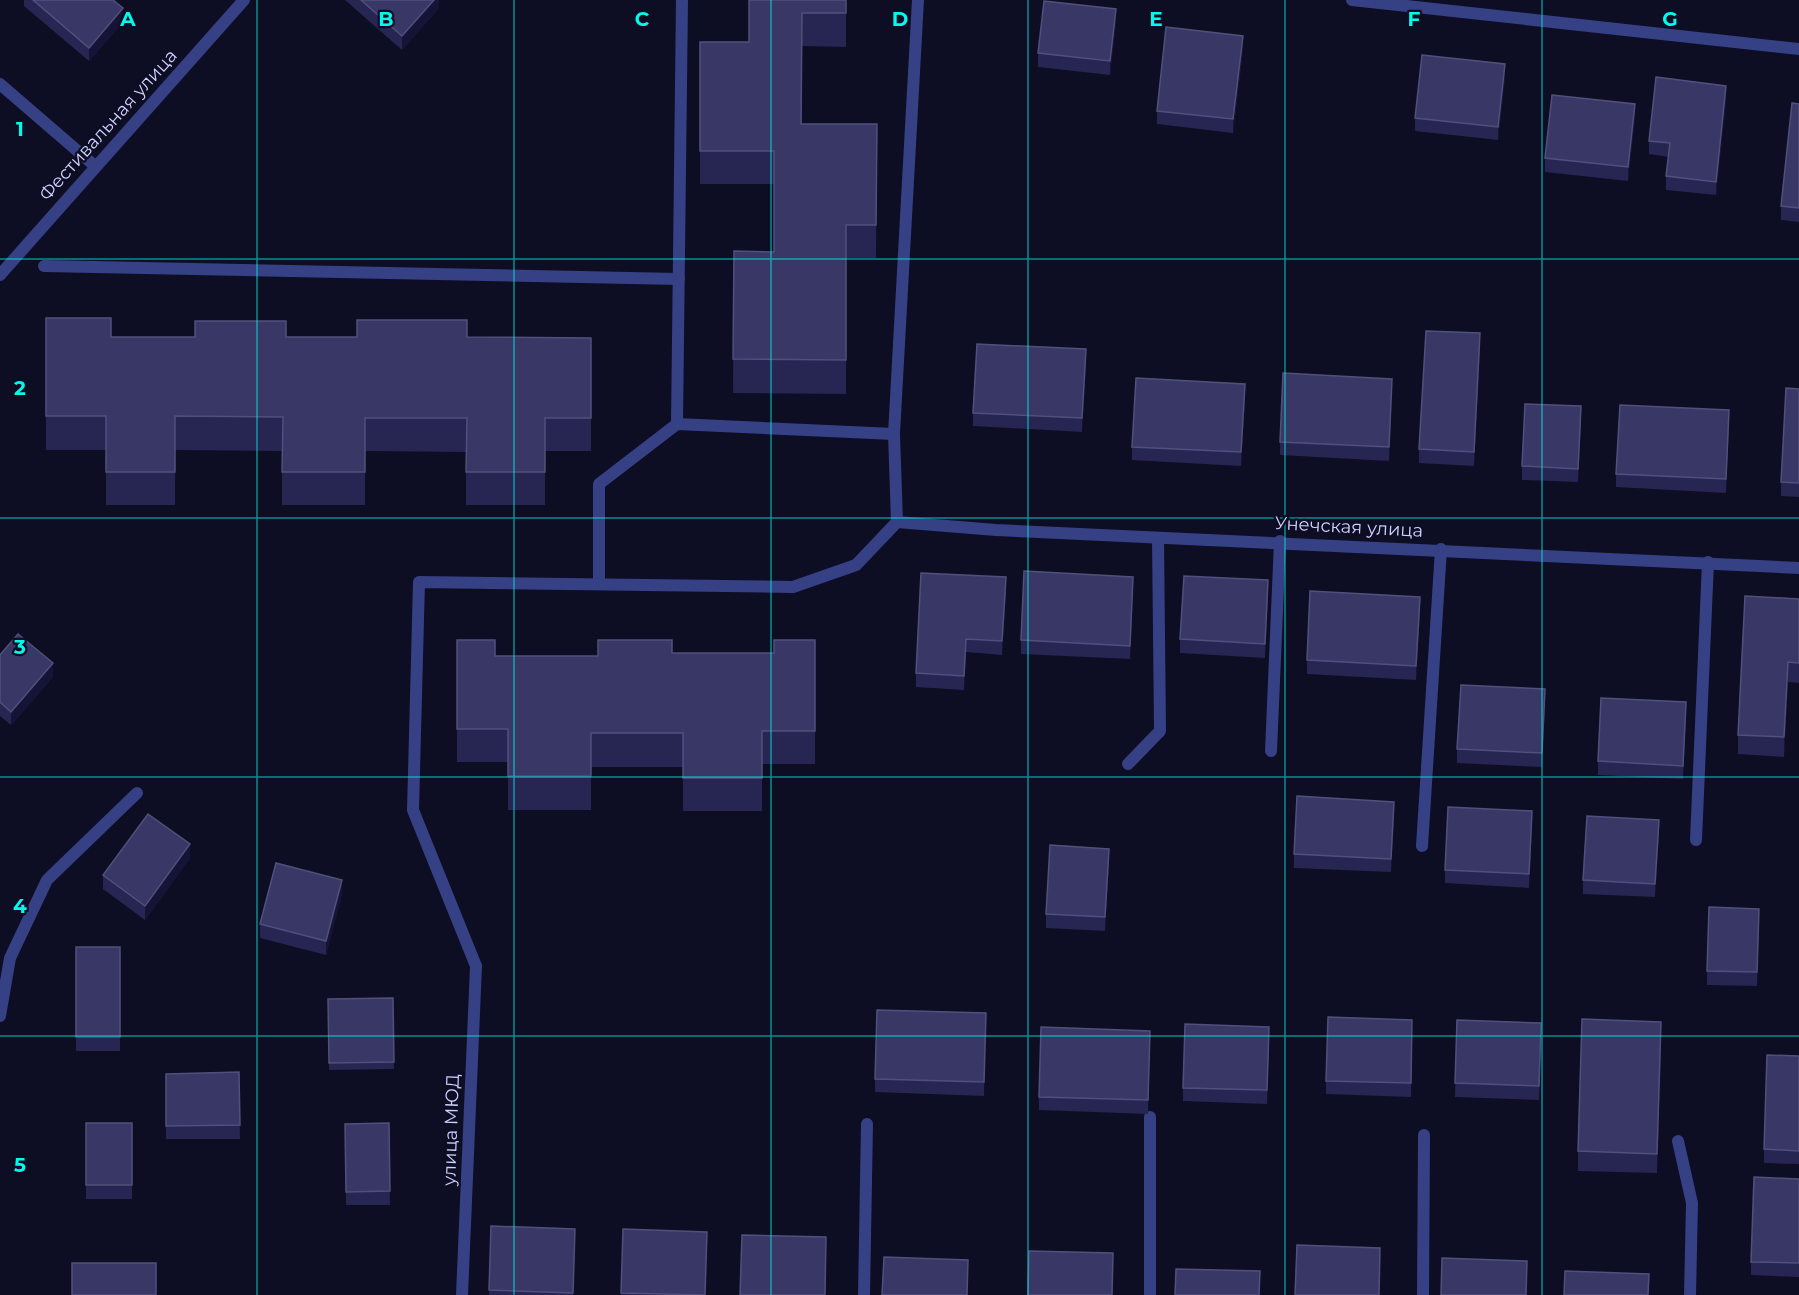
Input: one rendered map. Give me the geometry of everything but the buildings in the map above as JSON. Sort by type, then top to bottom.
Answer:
[{"type":"street","name":"Фестивальная улица","points":[[0,275],[244,0]]},
{"type":"street","points":[[677,424],[682,0]]},
{"type":"street","points":[[894,434],[677,424],[599,484],[599,584],[793,587],[856,565],[897,522],[894,434],[918,0]]},
{"type":"street","points":[[1352,0],[1799,49]]},
{"type":"street","points":[[0,84],[95,166]]},
{"type":"street","points":[[44,266],[679,279]]},
{"type":"street","name":"Унечская улица","points":[[897,522],[996,530],[1441,549],[1799,568]]},
{"type":"street","points":[[1128,764],[1160,731],[1158,538]]},
{"type":"street","points":[[1271,751],[1280,542]]},
{"type":"street","points":[[1422,846],[1441,549]]},
{"type":"street","points":[[1696,840],[1708,562]]},
{"type":"street","name":"улица МЮД","points":[[462,1295],[476,966],[413,810],[419,582],[599,584]]},
{"type":"street","points":[[0,1016],[10,958],[47,880],[137,793]]},
{"type":"street","points":[[1150,1117],[1150,1295]]},
{"type":"street","points":[[864,1295],[867,1124]]},
{"type":"street","points":[[1423,1295],[1425,1135]]},
{"type":"street","points":[[1678,1141],[1692,1203],[1690,1295]]}]
